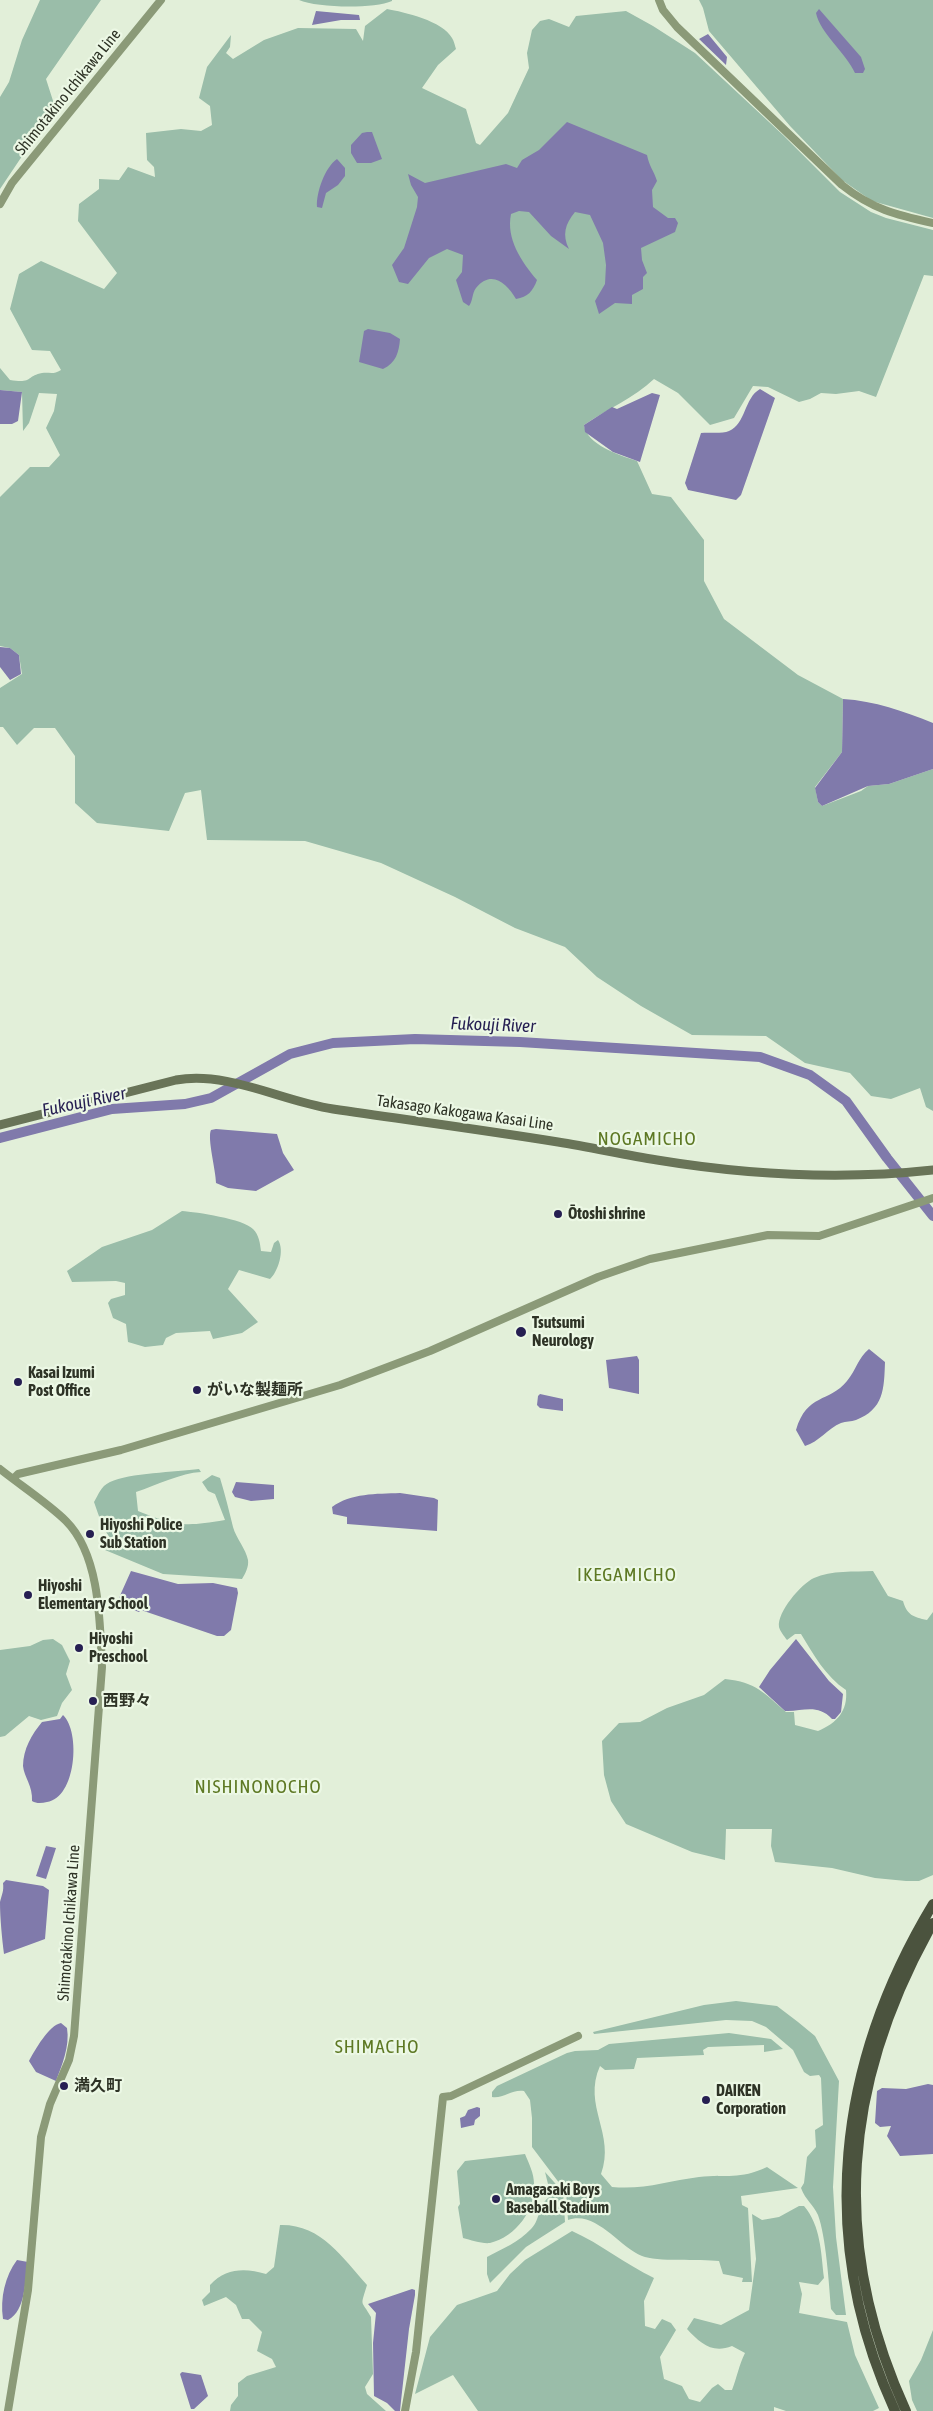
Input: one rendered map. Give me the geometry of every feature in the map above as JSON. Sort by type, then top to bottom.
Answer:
[{"type":"highway","points":[[895,2411],[870,2346],[853,2280],[846,2222],[847,2160],[854,2099],[869,2040],[892,1981],[933,1904]]},
{"type":"highway","points":[[906,2411],[876,2336],[863,2277],[856,2221],[857,2161],[864,2100],[878,2045],[900,1985],[933,1922]]},
{"type":"main road","name":"Takasago Kakogawa Kasai Line","points":[[0,1125],[176,1080],[200,1077],[228,1081],[324,1107],[559,1142],[658,1160],[825,1176],[895,1174],[933,1170]]},
{"type":"street","name":"Shimotakino Ichikawa Line","points":[[0,204],[12,183],[161,0]]},
{"type":"street","points":[[659,0],[663,10],[677,27],[842,185],[861,200],[888,213],[933,223]]},
{"type":"street","points":[[13,1479],[18,1474],[80,1461],[190,1431],[340,1385],[439,1347],[598,1277],[650,1259],[768,1235],[819,1236],[931,1198]]},
{"type":"street","name":"Shimotakino Ichikawa Line","points":[[1,1471],[66,1521],[86,1548],[99,1620],[102,1667],[74,2036],[69,2060],[50,2104],[41,2136],[28,2290],[8,2411]]},
{"type":"street","points":[[405,2411],[416,2352],[443,2097],[451,2096],[578,2036]]},
{"type":"green space","points":[[40,0],[101,0],[46,79],[55,107],[0,189],[0,97],[9,82],[22,40]]},
{"type":"green space","points":[[299,0],[392,1],[384,4],[346,7],[319,5]]},
{"type":"green space","points":[[699,0],[933,0],[933,218],[872,201],[842,180],[790,126],[709,31]]},
{"type":"green space","points":[[387,9],[432,22],[447,32],[452,38],[456,49],[438,65],[422,88],[466,109],[476,143],[480,145],[508,113],[529,68],[527,53],[532,30],[540,21],[549,19],[569,27],[576,16],[626,11],[695,53],[783,135],[840,192],[871,212],[886,218],[933,230],[933,276],[924,275],[876,397],[859,391],[836,394],[821,393],[799,402],[768,387],[753,386],[734,418],[710,425],[678,393],[654,379],[638,392],[584,425],[586,432],[597,444],[637,461],[652,494],[671,497],[704,540],[704,581],[724,619],[798,675],[843,699],[842,752],[815,787],[818,802],[822,806],[861,791],[868,786],[889,784],[933,769],[933,1111],[926,1107],[920,1088],[891,1099],[871,1096],[850,1073],[805,1063],[766,1036],[692,1035],[641,1006],[597,977],[565,947],[515,928],[455,897],[381,863],[305,841],[207,840],[201,790],[185,793],[169,831],[97,823],[75,803],[75,756],[55,728],[34,728],[17,745],[3,727],[0,727],[0,688],[22,674],[19,655],[10,648],[0,646],[0,497],[30,467],[49,467],[60,455],[46,428],[54,411],[57,394],[39,393],[29,423],[23,431],[22,392],[0,390],[0,368],[10,380],[17,381],[26,380],[37,374],[54,373],[61,370],[50,351],[32,350],[10,309],[19,274],[41,261],[104,289],[117,273],[78,221],[79,204],[99,189],[99,179],[119,180],[128,167],[155,177],[154,167],[147,160],[146,133],[181,129],[201,131],[212,125],[210,106],[199,98],[207,67],[231,35],[230,47],[226,53],[233,59],[264,40],[298,28],[356,29],[363,41],[365,26]]},
{"type":"green space","points":[[182,1211],[219,1217],[248,1225],[257,1234],[261,1251],[271,1252],[274,1243],[278,1240],[281,1249],[280,1261],[270,1279],[239,1270],[228,1289],[258,1322],[242,1333],[213,1339],[210,1331],[176,1333],[166,1338],[163,1345],[145,1347],[128,1342],[126,1324],[113,1318],[108,1303],[111,1299],[125,1295],[125,1283],[116,1281],[72,1282],[67,1271],[102,1247],[152,1230]]},
{"type":"green space","points":[[199,1469],[201,1472],[177,1477],[136,1492],[138,1511],[162,1520],[180,1524],[199,1524],[225,1520],[215,1494],[208,1491],[202,1482],[212,1475],[220,1478],[233,1527],[248,1560],[242,1579],[163,1574],[105,1550],[113,1541],[104,1528],[94,1502],[104,1486],[118,1479],[129,1477]]},
{"type":"green space","points":[[873,1571],[888,1596],[903,1601],[911,1615],[927,1620],[933,1612],[933,1875],[919,1881],[906,1881],[875,1878],[832,1868],[775,1862],[771,1846],[772,1829],[726,1829],[725,1860],[692,1852],[626,1824],[611,1801],[604,1775],[602,1741],[619,1723],[640,1722],[667,1708],[704,1695],[725,1679],[736,1680],[752,1686],[765,1694],[786,1712],[794,1712],[795,1725],[818,1731],[836,1720],[845,1704],[846,1690],[826,1672],[801,1634],[795,1634],[787,1640],[779,1627],[779,1621],[791,1599],[803,1586],[814,1578],[835,1573]]},
{"type":"green space","points":[[53,1639],[62,1645],[70,1661],[66,1674],[72,1690],[62,1703],[57,1716],[41,1720],[29,1716],[5,1736],[0,1737],[0,1650],[30,1646],[43,1640]]},
{"type":"green space","points":[[736,2001],[777,2006],[798,2022],[815,2036],[839,2081],[833,2187],[836,2237],[846,2315],[836,2315],[831,2309],[827,2261],[821,2224],[816,2211],[801,2188],[804,2183],[807,2157],[816,2147],[815,2130],[823,2125],[821,2078],[819,2075],[810,2076],[804,2072],[793,2050],[766,2027],[752,2021],[726,2020],[594,2034],[593,2032],[704,2005]]},
{"type":"green space","points":[[729,2033],[771,2039],[783,2049],[764,2052],[764,2045],[708,2047],[703,2050],[704,2055],[637,2058],[634,2069],[605,2070],[600,2066],[595,2080],[595,2094],[605,2146],[605,2160],[601,2174],[612,2187],[624,2188],[656,2185],[699,2177],[748,2174],[767,2167],[798,2188],[741,2196],[742,2205],[748,2208],[752,2282],[742,2282],[743,2278],[723,2274],[719,2261],[657,2259],[642,2256],[588,2220],[578,2218],[568,2220],[566,2192],[532,2147],[530,2100],[524,2091],[515,2091],[500,2097],[492,2097],[492,2092],[497,2086],[567,2053],[598,2050],[609,2044]]},
{"type":"green space","name":"Amagasaki Boys Baseball Stadium","points":[[525,2154],[533,2176],[534,2193],[532,2203],[522,2221],[508,2235],[490,2243],[463,2238],[458,2207],[460,2204],[457,2171],[465,2161]]},
{"type":"green space","points":[[545,2172],[563,2192],[565,2222],[526,2247],[490,2283],[487,2274],[487,2257],[526,2234],[534,2225],[543,2203],[551,2196]]},
{"type":"green space","points":[[799,2206],[804,2206],[814,2222],[821,2250],[824,2278],[818,2285],[799,2282],[802,2294],[799,2313],[847,2322],[855,2355],[879,2408],[873,2411],[786,2411],[774,2407],[774,2411],[478,2411],[453,2375],[415,2394],[430,2337],[457,2305],[497,2291],[510,2274],[525,2260],[572,2231],[654,2278],[644,2301],[645,2326],[655,2329],[662,2319],[671,2323],[676,2330],[660,2357],[664,2379],[682,2386],[689,2399],[700,2402],[718,2384],[725,2390],[732,2390],[745,2353],[732,2346],[718,2349],[707,2346],[687,2329],[694,2318],[721,2325],[749,2310],[756,2259],[752,2214],[762,2220],[779,2217]]},
{"type":"green space","points":[[280,2225],[294,2226],[319,2236],[339,2253],[367,2285],[363,2303],[371,2317],[373,2374],[365,2387],[367,2394],[386,2411],[230,2411],[231,2405],[238,2396],[238,2383],[247,2376],[276,2367],[272,2359],[257,2351],[262,2332],[249,2319],[242,2319],[236,2305],[226,2297],[204,2306],[202,2300],[210,2292],[210,2285],[216,2279],[229,2272],[243,2270],[266,2274],[274,2267]]},
{"type":"green space","points":[[933,2330],[933,2411],[917,2411],[912,2400],[909,2381],[921,2360]]},
{"type":"shaded area","points":[[819,9],[861,57],[865,69],[863,73],[855,73],[846,58],[828,36],[818,20],[816,13]]},
{"type":"shaded area","points":[[316,11],[359,15],[360,20],[341,20],[312,25]]},
{"type":"shaded area","points":[[708,34],[727,57],[726,65],[699,39]]},
{"type":"shaded area","points":[[567,122],[647,155],[657,181],[652,190],[653,207],[668,218],[675,218],[678,223],[675,232],[641,248],[642,260],[647,273],[643,277],[643,289],[632,295],[632,304],[615,303],[599,314],[595,301],[605,284],[606,265],[603,243],[590,215],[575,212],[569,221],[565,234],[569,249],[551,236],[529,212],[519,211],[511,214],[511,232],[516,249],[525,265],[537,280],[532,290],[524,297],[516,299],[504,284],[493,279],[482,282],[476,288],[469,306],[463,302],[456,280],[462,272],[463,255],[447,249],[429,258],[408,284],[399,282],[392,265],[404,248],[417,207],[418,197],[411,185],[408,174],[425,183],[506,164],[517,168],[522,160],[539,150]]},
{"type":"shaded area","points":[[372,132],[382,159],[371,163],[357,163],[351,153],[351,145],[362,133]]},
{"type":"shaded area","points":[[337,159],[345,168],[345,176],[338,185],[326,193],[322,208],[317,207],[322,181],[329,168]]},
{"type":"shaded area","points":[[368,329],[390,333],[400,339],[396,357],[391,364],[383,369],[359,362],[364,331]]},
{"type":"shaded area","points":[[760,389],[775,398],[741,495],[736,500],[688,490],[685,483],[701,433],[726,432],[735,428],[751,398]]},
{"type":"shaded area","points":[[0,390],[22,392],[18,421],[12,424],[0,424]]},
{"type":"shaded area","points":[[652,393],[660,395],[640,462],[613,452],[585,432],[584,425],[612,407],[617,409]]},
{"type":"shaded area","points":[[0,647],[10,648],[19,655],[21,674],[10,680],[0,667]]},
{"type":"shaded area","points":[[843,699],[889,707],[933,723],[933,769],[889,784],[868,786],[822,806],[818,802],[815,788],[842,752]]},
{"type":"shaded area","points":[[211,1130],[277,1134],[283,1153],[294,1170],[256,1191],[228,1188],[216,1183],[210,1134]]},
{"type":"shaded area","points":[[869,1349],[885,1362],[883,1389],[877,1404],[865,1415],[856,1420],[836,1425],[805,1446],[796,1430],[806,1410],[812,1404],[840,1388]]},
{"type":"shaded area","points":[[637,1356],[639,1360],[639,1394],[609,1388],[606,1360]]},
{"type":"shaded area","points":[[540,1394],[563,1399],[563,1411],[540,1408],[537,1405]]},
{"type":"shaded area","points":[[236,1482],[274,1485],[274,1499],[251,1501],[235,1497],[232,1492]]},
{"type":"shaded area","points":[[400,1493],[438,1500],[437,1531],[347,1524],[347,1517],[333,1514],[332,1507],[347,1499],[364,1495]]},
{"type":"shaded area","points":[[131,1571],[178,1584],[213,1583],[237,1588],[238,1593],[231,1630],[224,1636],[217,1636],[141,1610],[139,1612],[125,1607],[118,1600]]},
{"type":"shaded area","points":[[796,1639],[829,1681],[843,1694],[841,1712],[835,1719],[821,1711],[809,1709],[785,1711],[759,1687],[770,1670]]},
{"type":"shaded area","points":[[63,1715],[69,1723],[72,1735],[73,1763],[70,1777],[57,1798],[47,1802],[36,1803],[32,1801],[31,1791],[23,1766],[26,1748],[42,1722],[60,1719]]},
{"type":"shaded area","points":[[46,1846],[56,1848],[46,1879],[36,1876]]},
{"type":"shaded area","points":[[6,1880],[43,1886],[49,1890],[45,1939],[4,1954],[0,1902],[3,1883]]},
{"type":"shaded area","points":[[61,2023],[67,2028],[68,2035],[65,2055],[56,2081],[36,2072],[29,2061],[47,2033]]},
{"type":"shaded area","points":[[928,2084],[933,2085],[933,2154],[900,2156],[887,2136],[891,2126],[880,2127],[875,2123],[877,2091],[882,2088],[906,2089]]},
{"type":"shaded area","points":[[480,2108],[480,2116],[475,2120],[474,2125],[461,2128],[460,2118],[465,2116],[468,2110]]},
{"type":"shaded area","points":[[17,2260],[28,2262],[24,2294],[18,2310],[8,2320],[3,2319],[3,2295],[9,2273]]},
{"type":"shaded area","points":[[412,2289],[415,2290],[415,2295],[409,2329],[400,2411],[395,2411],[387,2403],[374,2396],[373,2343],[376,2313],[368,2304]]},
{"type":"shaded area","points":[[182,2372],[201,2375],[208,2396],[194,2409],[191,2409],[180,2374]]},
{"type":"waterway","name":"Fukouji River","points":[[0,1138],[112,1109],[185,1104],[211,1098],[290,1054],[333,1043],[415,1039],[520,1042],[760,1057],[810,1075],[846,1101],[887,1158],[933,1216]]},
{"type":"place","name":"Ōtoshi shrine","points":[[558,1214]]},
{"type":"place","name":"Tsutsumi Neurology","points":[[521,1332]]},
{"type":"place","name":"Kasai Izumi Post Office","points":[[18,1382]]},
{"type":"place","name":"がいな製麺所","points":[[197,1390]]},
{"type":"place","name":"Hiyoshi Police Sub Station","points":[[90,1534]]},
{"type":"place","name":"Hiyoshi Elementary School","points":[[28,1595]]},
{"type":"place","name":"Hiyoshi Preschool","points":[[79,1648]]},
{"type":"place","name":"西野々","points":[[93,1701]]},
{"type":"place","name":"満久町","points":[[64,2086]]},
{"type":"place","name":"DAIKEN Corporation","points":[[706,2100]]},
{"type":"place","name":"Amagasaki Boys Baseball Stadium","points":[[496,2199]]},
{"type":"district","name":"NOGAMICHO","points":[[647,1139]]},
{"type":"district","name":"IKEGAMICHO","points":[[627,1575]]},
{"type":"district","name":"NISHINONOCHO","points":[[258,1787]]},
{"type":"district","name":"SHIMACHO","points":[[377,2047]]}]
